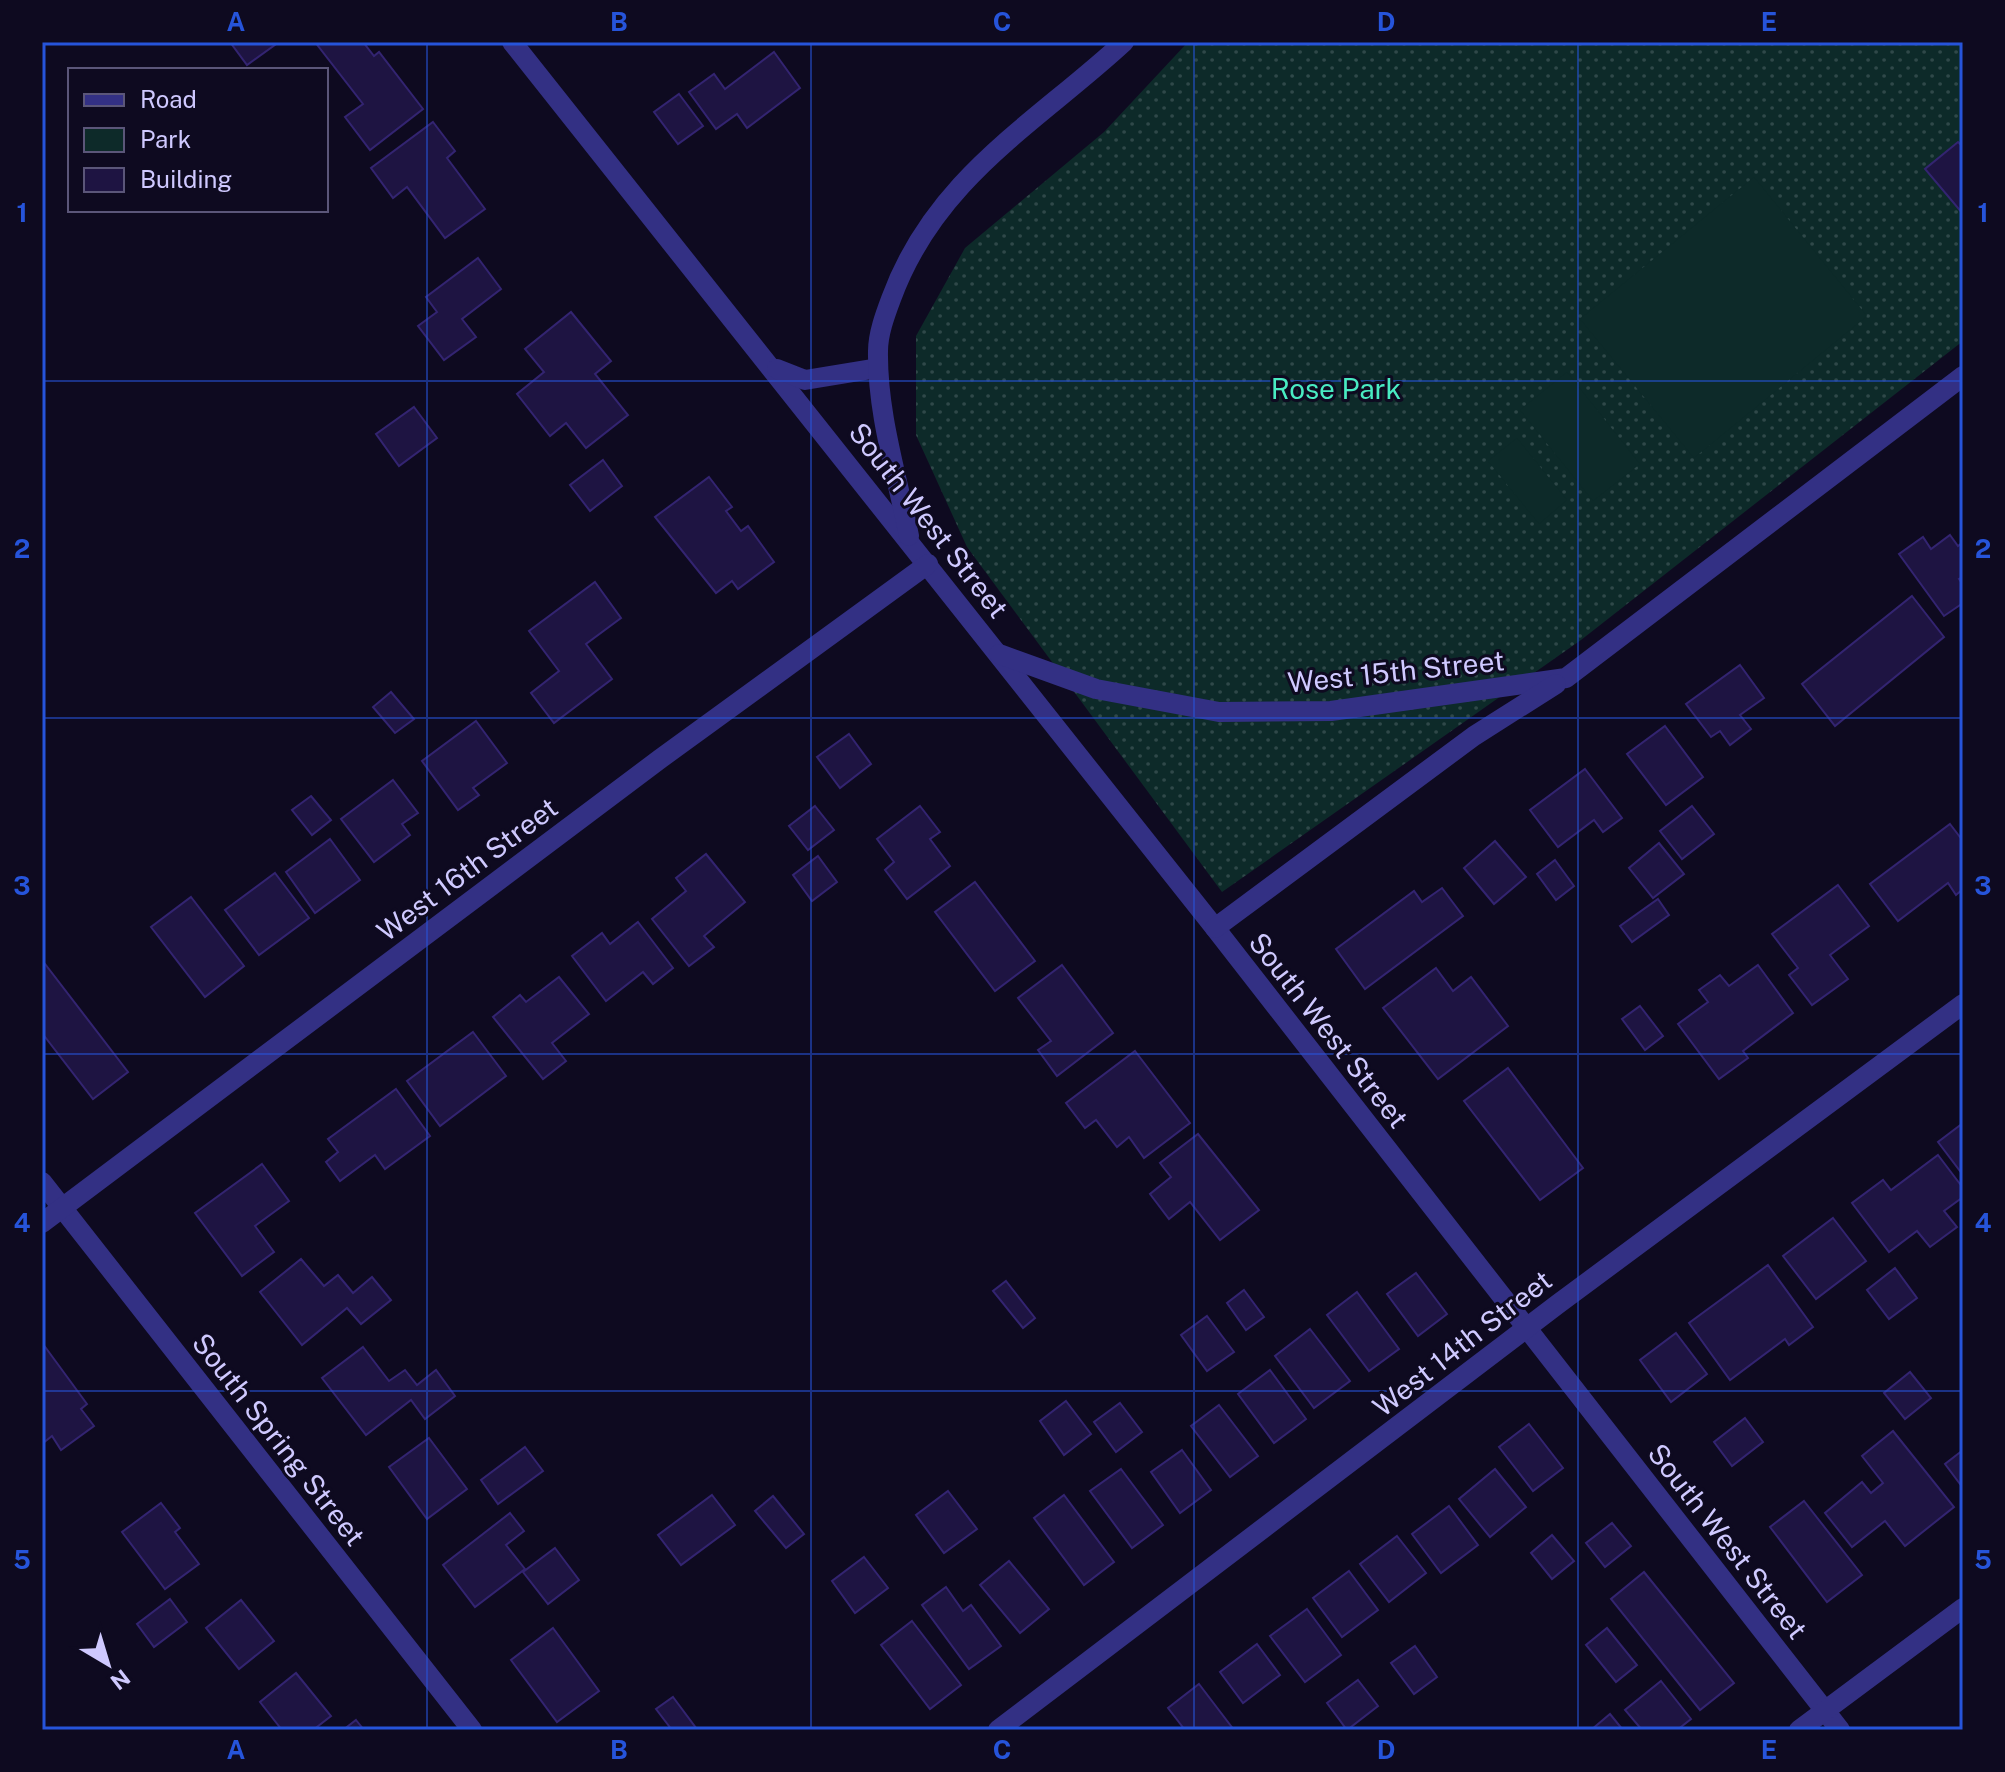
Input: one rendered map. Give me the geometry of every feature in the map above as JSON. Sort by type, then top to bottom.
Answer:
[{"type":"street","name":"South West Street","points":[[512,42],[1215,928],[1840,1730]]},
{"type":"street","points":[[909,540],[878,368],[878,347],[898,280],[920,239],[949,198],[982,160],[1124,42]]},
{"type":"street","name":"South West Street","points":[[772,366],[805,380],[878,368]]},
{"type":"street","name":"West 15th Street","points":[[1215,928],[1474,736],[1566,678],[1963,376]]},
{"type":"street","name":"West 16th Street","points":[[42,1223],[660,759],[928,564]]},
{"type":"street","name":"West 15th Street","points":[[999,654],[1096,689],[1219,712],[1331,711],[1566,678]]},
{"type":"street","name":"West 14th Street","points":[[998,1730],[1527,1329],[1963,1004]]},
{"type":"street","name":"South Spring Street","points":[[42,1182],[472,1730]]},
{"type":"street","points":[[1799,1730],[1963,1608]]},
{"type":"green space","name":"Rose Park","points":[[1188,42],[1963,42],[1963,341],[1581,640],[1222,892],[967,547],[916,435],[916,336],[965,248],[1104,132]]},
{"type":"green space","points":[[1754,177],[1867,316],[1694,458],[1580,319]]},
{"type":"green space","points":[[1567,372],[1640,464],[1593,501],[1520,410]]},
{"type":"green space","points":[[1517,438],[1567,500],[1539,524],[1488,461]]},
{"type":"building","points":[[230,42],[279,42],[247,65]]},
{"type":"building","points":[[315,42],[363,42],[374,56],[379,52],[423,109],[370,150],[345,117],[363,104]]},
{"type":"building","points":[[774,52],[800,88],[747,128],[737,114],[716,129],[689,92],[714,74],[725,89]]},
{"type":"building","points":[[679,94],[703,126],[678,144],[654,112]]},
{"type":"building","points":[[433,122],[455,151],[447,158],[485,209],[445,238],[407,187],[393,198],[371,168]]},
{"type":"building","points":[[1958,142],[1963,147],[1963,214],[1925,169]]},
{"type":"building","points":[[478,258],[501,289],[462,319],[476,337],[444,360],[418,326],[437,312],[426,297]]},
{"type":"building","points":[[571,312],[611,361],[595,374],[628,415],[586,448],[566,423],[550,436],[517,394],[544,372],[525,349]]},
{"type":"building","points":[[414,407],[437,438],[399,466],[376,434]]},
{"type":"building","points":[[603,460],[622,486],[590,511],[570,485]]},
{"type":"building","points":[[709,477],[732,507],[726,511],[741,531],[748,526],[774,562],[738,589],[732,581],[716,593],[655,517]]},
{"type":"building","points":[[1950,535],[1958,546],[1963,542],[1963,577],[1959,579],[1963,585],[1963,603],[1944,616],[1899,554],[1923,537],[1931,549]]},
{"type":"building","points":[[595,582],[621,618],[586,644],[612,679],[554,723],[531,693],[559,671],[529,631]]},
{"type":"building","points":[[1912,596],[1944,637],[1835,726],[1802,684]]},
{"type":"building","points":[[1740,665],[1764,698],[1740,715],[1751,729],[1730,745],[1720,731],[1711,737],[1686,704]]},
{"type":"building","points":[[391,692],[414,719],[395,733],[373,707]]},
{"type":"building","points":[[476,721],[507,763],[473,788],[479,795],[458,810],[422,761]]},
{"type":"building","points":[[1665,726],[1703,777],[1666,805],[1627,754]]},
{"type":"building","points":[[849,734],[871,764],[840,788],[817,757]]},
{"type":"building","points":[[1585,769],[1622,818],[1603,832],[1594,820],[1558,847],[1530,810]]},
{"type":"building","points":[[393,780],[418,813],[402,824],[410,835],[374,862],[341,819]]},
{"type":"building","points":[[311,796],[331,820],[312,835],[292,810]]},
{"type":"building","points":[[815,806],[834,830],[808,850],[789,826]]},
{"type":"building","points":[[920,806],[940,832],[930,839],[950,866],[907,899],[885,870],[894,862],[877,839]]},
{"type":"building","points":[[1692,806],[1714,834],[1682,859],[1660,831]]},
{"type":"building","points":[[1950,824],[1963,841],[1963,889],[1956,895],[1948,883],[1898,921],[1870,884]]},
{"type":"building","points":[[330,839],[360,880],[315,913],[286,872]]},
{"type":"building","points":[[1495,841],[1526,877],[1494,904],[1464,868]]},
{"type":"building","points":[[1659,843],[1684,874],[1653,898],[1629,868]]},
{"type":"building","points":[[706,854],[745,902],[704,936],[714,947],[689,966],[652,919],[686,891],[676,878]]},
{"type":"building","points":[[818,856],[837,882],[812,901],[793,875]]},
{"type":"building","points":[[1555,860],[1574,886],[1556,900],[1537,874]]},
{"type":"building","points":[[275,873],[309,918],[259,955],[225,910]]},
{"type":"building","points":[[975,882],[1035,961],[995,991],[935,912]]},
{"type":"building","points":[[1838,885],[1869,926],[1830,955],[1848,979],[1812,1005],[1789,975],[1798,968],[1772,934]]},
{"type":"building","points":[[1442,888],[1463,916],[1365,989],[1336,949],[1414,891],[1422,902]]},
{"type":"building","points":[[191,897],[244,966],[205,997],[151,927]]},
{"type":"building","points":[[1658,899],[1669,915],[1632,942],[1620,926]]},
{"type":"building","points":[[638,922],[673,968],[653,984],[643,972],[606,1001],[572,956],[602,933],[610,944]]},
{"type":"building","points":[[42,960],[128,1072],[93,1099],[42,1033]]},
{"type":"building","points":[[1062,965],[1113,1033],[1057,1076],[1038,1050],[1051,1041],[1018,998]]},
{"type":"building","points":[[1758,965],[1793,1013],[1743,1051],[1748,1058],[1719,1079],[1678,1024],[1708,1002],[1699,990],[1720,975],[1729,986]]},
{"type":"building","points":[[1436,968],[1453,991],[1471,977],[1508,1026],[1438,1079],[1383,1008]]},
{"type":"building","points":[[559,977],[589,1014],[552,1043],[566,1061],[543,1079],[493,1017],[520,995],[526,1002]]},
{"type":"building","points":[[1640,1006],[1663,1036],[1645,1050],[1622,1019]]},
{"type":"building","points":[[473,1032],[506,1076],[440,1126],[407,1081]]},
{"type":"building","points":[[1135,1051],[1190,1123],[1144,1158],[1129,1137],[1117,1147],[1096,1120],[1085,1128],[1066,1103]]},
{"type":"building","points":[[1508,1068],[1583,1168],[1540,1200],[1464,1101]]},
{"type":"building","points":[[396,1089],[430,1136],[385,1169],[375,1155],[340,1181],[326,1162],[338,1152],[328,1139]]},
{"type":"building","points":[[1963,1123],[1963,1175],[1938,1142]]},
{"type":"building","points":[[1198,1134],[1259,1210],[1220,1240],[1190,1202],[1169,1219],[1150,1194],[1171,1177],[1160,1163]]},
{"type":"building","points":[[1938,1155],[1963,1188],[1963,1197],[1944,1211],[1957,1227],[1930,1247],[1917,1231],[1889,1252],[1852,1203],[1883,1180],[1891,1190]]},
{"type":"building","points":[[262,1164],[289,1201],[255,1226],[274,1252],[242,1276],[195,1213]]},
{"type":"building","points":[[1833,1218],[1866,1261],[1816,1299],[1783,1256]]},
{"type":"building","points":[[301,1259],[324,1286],[338,1275],[353,1293],[372,1277],[391,1300],[361,1324],[347,1308],[302,1345],[260,1292]]},
{"type":"building","points":[[1768,1265],[1813,1327],[1789,1345],[1785,1339],[1730,1380],[1689,1323]]},
{"type":"building","points":[[1895,1268],[1917,1298],[1889,1319],[1867,1290]]},
{"type":"building","points":[[1416,1273],[1447,1314],[1418,1336],[1387,1294]]},
{"type":"building","points":[[1006,1281],[1035,1318],[1023,1328],[993,1291]]},
{"type":"building","points":[[1244,1290],[1264,1317],[1246,1330],[1227,1303]]},
{"type":"building","points":[[1357,1292],[1399,1349],[1369,1371],[1327,1315]]},
{"type":"building","points":[[1207,1316],[1234,1352],[1207,1371],[1181,1335]]},
{"type":"building","points":[[1310,1329],[1350,1381],[1314,1408],[1275,1356]]},
{"type":"building","points":[[1676,1333],[1707,1374],[1671,1402],[1640,1360]]},
{"type":"building","points":[[43,1344],[87,1404],[81,1409],[94,1426],[61,1450],[52,1436],[42,1444]]},
{"type":"building","points":[[363,1347],[389,1381],[405,1370],[417,1385],[436,1370],[455,1396],[425,1419],[411,1400],[366,1435],[322,1378]]},
{"type":"building","points":[[1270,1370],[1306,1419],[1274,1443],[1238,1394]]},
{"type":"building","points":[[1910,1372],[1931,1398],[1905,1419],[1884,1393]]},
{"type":"building","points":[[1066,1401],[1091,1434],[1064,1455],[1040,1421]]},
{"type":"building","points":[[1120,1403],[1142,1432],[1116,1452],[1094,1422]]},
{"type":"building","points":[[1219,1405],[1258,1456],[1230,1477],[1191,1426]]},
{"type":"building","points":[[1745,1418],[1763,1442],[1732,1466],[1714,1442]]},
{"type":"building","points":[[1529,1424],[1563,1468],[1533,1491],[1499,1447]]},
{"type":"building","points":[[1893,1431],[1954,1507],[1905,1546],[1885,1521],[1852,1547],[1825,1513],[1862,1482],[1871,1493],[1883,1483],[1862,1456]]},
{"type":"building","points":[[429,1438],[467,1489],[427,1519],[389,1467]]},
{"type":"building","points":[[525,1447],[543,1471],[498,1504],[481,1480]]},
{"type":"building","points":[[1182,1450],[1211,1490],[1180,1513],[1151,1472]]},
{"type":"building","points":[[1963,1450],[1963,1488],[1945,1464]]},
{"type":"building","points":[[1121,1469],[1163,1525],[1132,1548],[1090,1491]]},
{"type":"building","points":[[1495,1469],[1526,1507],[1490,1537],[1459,1499]]},
{"type":"building","points":[[948,1491],[977,1529],[944,1553],[916,1515]]},
{"type":"building","points":[[712,1495],[735,1525],[681,1565],[658,1535]]},
{"type":"building","points":[[1064,1495],[1114,1562],[1084,1585],[1034,1518]]},
{"type":"building","points":[[773,1496],[804,1534],[786,1548],[755,1511]]},
{"type":"building","points":[[1804,1501],[1862,1575],[1827,1602],[1770,1527]]},
{"type":"building","points":[[161,1503],[180,1528],[175,1532],[199,1564],[165,1589],[122,1532]]},
{"type":"building","points":[[1449,1506],[1478,1545],[1441,1573],[1412,1534]]},
{"type":"building","points":[[510,1513],[524,1531],[506,1545],[525,1569],[475,1607],[443,1565]]},
{"type":"building","points":[[1612,1523],[1631,1546],[1605,1567],[1586,1543]]},
{"type":"building","points":[[1552,1535],[1574,1561],[1552,1579],[1531,1553]]},
{"type":"building","points":[[1397,1536],[1426,1573],[1389,1602],[1360,1564]]},
{"type":"building","points":[[555,1548],[579,1580],[548,1604],[523,1572]]},
{"type":"building","points":[[864,1557],[888,1588],[855,1613],[832,1581]]},
{"type":"building","points":[[1009,1561],[1049,1609],[1020,1633],[980,1585]]},
{"type":"building","points":[[1349,1571],[1378,1610],[1342,1637],[1313,1598]]},
{"type":"building","points":[[1644,1572],[1734,1683],[1700,1710],[1611,1599]]},
{"type":"building","points":[[946,1587],[963,1611],[971,1605],[1001,1646],[969,1669],[922,1605]]},
{"type":"building","points":[[170,1599],[187,1622],[154,1647],[137,1624]]},
{"type":"building","points":[[241,1600],[274,1641],[239,1669],[206,1628]]},
{"type":"building","points":[[1307,1609],[1341,1655],[1305,1682],[1270,1636]]},
{"type":"building","points":[[912,1621],[961,1685],[930,1709],[881,1645]]},
{"type":"building","points":[[553,1628],[599,1691],[557,1722],[511,1660]]},
{"type":"building","points":[[1607,1628],[1637,1665],[1616,1682],[1586,1645]]},
{"type":"building","points":[[1257,1644],[1280,1675],[1243,1703],[1220,1672]]},
{"type":"building","points":[[1415,1646],[1437,1677],[1414,1694],[1391,1663]]},
{"type":"building","points":[[296,1673],[331,1716],[313,1730],[282,1730],[260,1702]]},
{"type":"building","points":[[1358,1680],[1378,1706],[1347,1730],[1327,1703]]},
{"type":"building","points":[[1661,1681],[1691,1719],[1677,1730],[1642,1730],[1625,1710]]},
{"type":"building","points":[[1199,1684],[1234,1730],[1185,1730],[1168,1708]]},
{"type":"building","points":[[673,1697],[696,1728],[694,1730],[672,1730],[656,1709]]},
{"type":"building","points":[[1610,1714],[1623,1730],[1591,1730]]},
{"type":"building","points":[[356,1720],[364,1730],[343,1730]]}]
